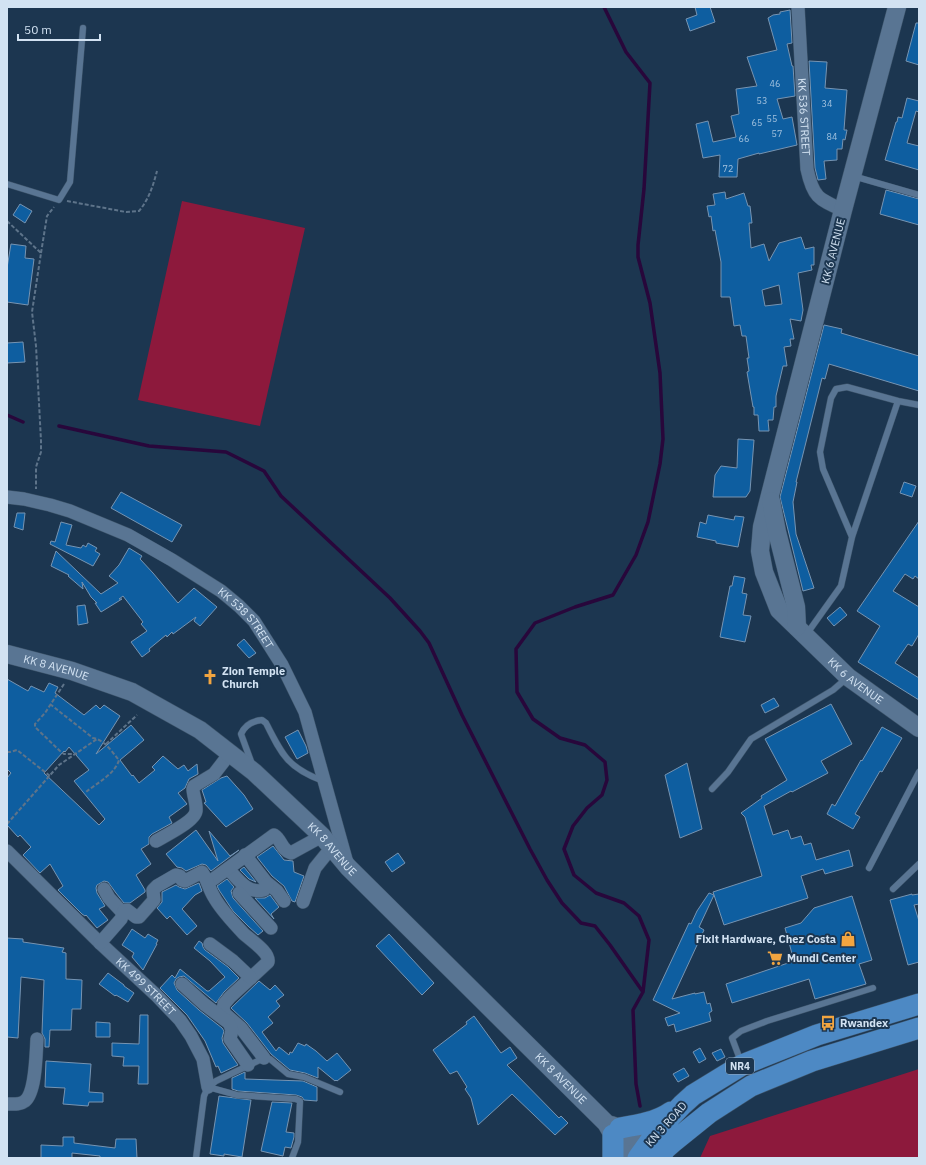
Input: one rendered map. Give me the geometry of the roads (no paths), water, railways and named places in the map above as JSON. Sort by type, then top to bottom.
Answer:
[{"type":"highway","name":"KN 3 ROAD","points":[[635,1155],[682,1104],[742,1065],[817,1035],[919,1004]]},
{"type":"highway","name":"KN 3 ROAD","points":[[635,1155],[709,1113],[751,1086],[812,1061],[919,1028]]},
{"type":"highway","points":[[613,1129],[637,1125],[663,1118],[682,1104]]},
{"type":"highway","points":[[613,1129],[635,1155]]},
{"type":"main road","name":"KK 6 AVENUE","points":[[897,7],[770,495],[762,527],[760,551],[764,572],[779,610],[848,677],[919,727]]},
{"type":"main road","name":"KK 6 AVENUE","points":[[770,495],[777,532],[795,601],[801,632]]},
{"type":"main road","name":"KK 8 AVENUE","points":[[7,654],[72,671],[132,692],[200,730],[231,752],[327,841],[348,867],[613,1129],[635,1155]]},
{"type":"street","name":"KK 536 STREET","points":[[798,7],[809,179],[815,192],[821,200],[843,210]]},
{"type":"street","name":"KK 538 STREET","points":[[7,498],[35,502],[70,511],[128,534],[221,591],[254,621],[282,665],[305,712],[348,867]]},
{"type":"street","points":[[156,841],[184,825],[196,814],[197,809],[192,789],[194,786],[214,774],[231,752]]},
{"type":"street","points":[[208,883],[274,835],[280,840],[286,852],[290,853],[327,841]]},
{"type":"street","points":[[303,902],[315,868],[327,841]]},
{"type":"street","name":"KK 499 STREET","points":[[7,851],[180,1020],[191,1036],[202,1059],[208,1087]]},
{"type":"street","points":[[245,855],[266,887],[276,891],[284,901]]},
{"type":"street","points":[[228,869],[242,890],[248,904],[271,928]]},
{"type":"street","points":[[100,943],[121,920],[123,913],[126,910],[136,917],[139,917],[154,900],[154,888],[176,875],[180,876],[182,880],[185,881],[202,872],[214,898],[245,935],[266,954],[269,959],[268,962],[224,1004],[223,1009],[224,1014],[241,1028],[264,1058]]},
{"type":"street","points":[[221,906],[228,903],[242,890],[258,891],[266,887]]},
{"type":"street","points":[[248,904],[266,887]]},
{"type":"street","points":[[104,889],[109,898],[123,913]]},
{"type":"street","points":[[210,944],[233,961],[251,978]]},
{"type":"street","points":[[182,984],[204,1004],[229,1023],[232,1030],[230,1039],[248,1065]]},
{"type":"street","points":[[7,1104],[23,1102],[27,1100],[29,1096],[32,1087],[37,1039]]},
{"type":"lane","points":[[7,184],[59,200],[70,182],[82,28]]},
{"type":"lane","points":[[852,176],[919,195]]},
{"type":"lane","points":[[852,537],[822,469],[820,452],[831,398],[836,388],[846,387],[919,405]]},
{"type":"lane","points":[[801,632],[841,586],[852,537],[898,401]]},
{"type":"lane","points":[[712,789],[728,772],[751,739],[833,690],[848,677]]},
{"type":"lane","points":[[254,772],[241,734],[244,728],[250,723],[262,720],[266,723],[282,755],[293,766],[311,777],[325,782]]},
{"type":"lane","points":[[869,868],[919,772]]},
{"type":"lane","points":[[893,889],[919,864]]},
{"type":"lane","points":[[742,1065],[732,1038],[740,1031],[767,1021],[873,988]]},
{"type":"lane","points":[[208,1087],[216,1081],[264,1058],[270,1059],[288,1074],[304,1077],[340,1092]]},
{"type":"lane","points":[[208,1087],[237,1094],[296,1099],[300,1101],[298,1142],[292,1158]]},
{"type":"lane","name":"KK 499 STREET","points":[[196,1158],[204,1096],[208,1087]]},
{"type":"waterway","points":[[604,7],[626,52],[650,83],[644,189],[638,257],[650,303],[660,373],[663,439],[660,464],[648,522],[636,555],[613,595],[575,607],[535,623],[516,649],[517,692],[533,719],[560,738],[585,745],[605,762],[607,780],[602,795],[587,808],[573,826],[564,849],[574,875],[596,893],[624,903],[639,916],[649,940],[643,992]]},
{"type":"waterway","points":[[7,415],[23,422]]},
{"type":"waterway","points":[[59,426],[149,446],[226,452],[264,471],[281,496],[390,598],[420,631],[429,643],[462,715],[547,880],[562,903],[581,923],[595,926],[643,992],[633,1010],[636,1084],[640,1106]]},
{"type":"place","name":"Zion Temple Church","points":[[210,677]]},
{"type":"place","name":"Fixit Hardware, Chez Costa","points":[[848,939]]},
{"type":"place","name":"Mundi Center","points":[[775,958]]},
{"type":"place","name":"Rwandex","points":[[828,1023]]}]
